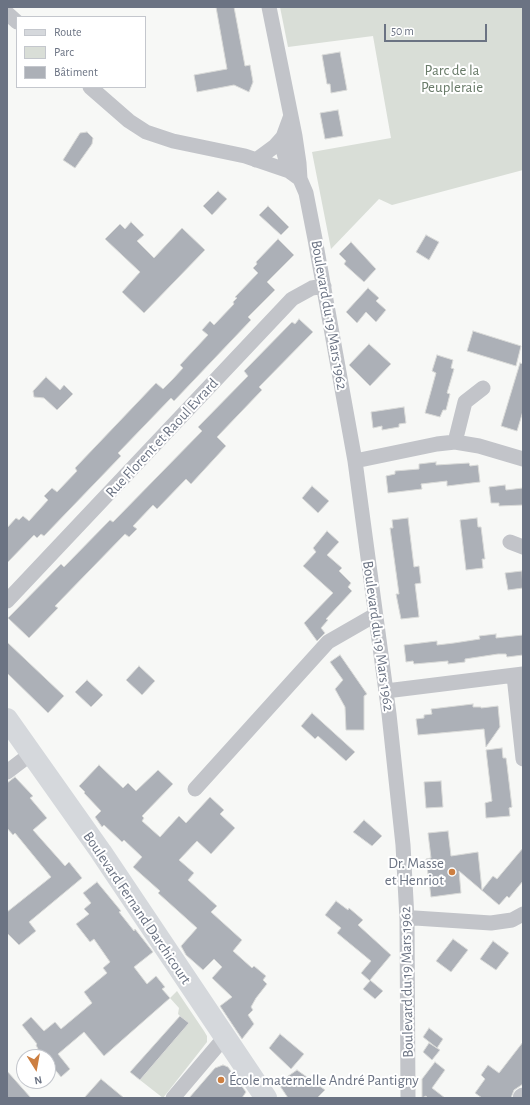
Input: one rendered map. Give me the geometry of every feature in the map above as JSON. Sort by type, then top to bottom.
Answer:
[{"type":"main road","name":"Boulevard Fernand Darchicourt","points":[[7,719],[100,852],[224,1038],[266,1098]]},
{"type":"street","name":"Boulevard du 19 Mars 1962","points":[[269,7],[300,163],[294,175]]},
{"type":"street","points":[[7,13],[16,21]]},
{"type":"street","points":[[91,88],[129,121],[146,132],[173,141],[256,160],[294,175]]},
{"type":"street","name":"Boulevard du 19 Mars 1962","points":[[256,160],[275,146],[283,137],[290,118]]},
{"type":"street","name":"Boulevard du 19 Mars 1962","points":[[283,137],[284,153],[294,175],[306,193],[324,286],[355,461],[386,691],[403,844],[407,919],[408,1098]]},
{"type":"street","name":"Rue Florent et Raoul Evrard","points":[[7,601],[292,299],[312,288],[324,286]]},
{"type":"street","points":[[455,442],[465,402],[483,388]]},
{"type":"street","points":[[355,461],[436,444],[455,442],[479,446],[523,459]]},
{"type":"street","points":[[195,789],[328,642],[375,615]]},
{"type":"street","points":[[386,691],[518,675],[523,759]]},
{"type":"street","points":[[7,772],[32,753]]},
{"type":"street","points":[[407,919],[415,918],[491,923],[512,920],[523,914]]},
{"type":"street","points":[[173,1098],[224,1038]]},
{"type":"green space","name":"Parc de la Peupleraie","points":[[280,7],[523,7],[523,170],[392,205],[379,199],[331,249],[312,152],[391,138],[373,36],[288,47]]},
{"type":"green space","points":[[177,991],[207,1036],[207,1042],[163,1098],[140,1080],[188,1023],[178,1014],[179,1008],[170,998]]},
{"type":"building","points":[[216,7],[234,7],[245,66],[250,65],[253,82],[249,92],[234,85],[197,92],[194,75],[227,69]]},
{"type":"building","points":[[340,52],[347,90],[331,93],[330,84],[327,84],[322,55]]},
{"type":"building","points":[[338,110],[343,136],[325,139],[320,113]]},
{"type":"building","points":[[87,132],[93,138],[92,144],[75,168],[63,160],[80,133]]},
{"type":"building","points":[[218,191],[227,199],[212,215],[203,206]]},
{"type":"building","points":[[268,206],[289,227],[281,235],[259,215]]},
{"type":"building","points":[[131,222],[144,235],[137,241],[154,258],[182,228],[205,250],[144,313],[122,292],[140,272],[105,239],[120,224],[125,229]]},
{"type":"building","points":[[426,235],[439,242],[429,260],[416,252]]},
{"type":"building","points":[[278,239],[294,255],[267,282],[275,290],[248,317],[251,320],[174,401],[171,398],[118,453],[121,456],[44,536],[41,534],[37,538],[34,535],[7,563],[7,528],[16,518],[19,520],[23,516],[29,521],[48,500],[44,496],[52,488],[57,492],[77,471],[75,468],[156,383],[163,389],[173,379],[183,368],[180,365],[208,335],[202,330],[210,321],[214,325],[234,304],[233,302],[237,298],[235,297],[258,273],[253,268],[257,264],[256,262]]},
{"type":"building","points":[[351,242],[376,269],[364,282],[344,264],[346,261],[339,254]]},
{"type":"building","points":[[368,288],[379,298],[376,301],[386,310],[376,322],[366,312],[357,323],[346,312]]},
{"type":"building","points":[[299,319],[313,332],[259,387],[262,390],[217,437],[226,446],[191,484],[186,479],[157,509],[153,505],[133,526],[137,529],[129,537],[125,534],[55,606],[58,608],[29,638],[8,618],[61,564],[64,567],[110,520],[113,522],[202,431],[198,427],[248,376],[244,371],[292,322],[295,324]]},
{"type":"building","points":[[473,331],[521,346],[516,366],[467,351]]},
{"type":"building","points":[[369,344],[391,364],[370,386],[349,365]]},
{"type":"building","points":[[437,355],[453,360],[451,368],[454,369],[447,393],[450,394],[446,410],[443,410],[440,417],[425,413],[436,373],[432,371]]},
{"type":"building","points":[[520,363],[523,364],[523,411],[517,431],[501,426]]},
{"type":"building","points":[[46,377],[60,390],[64,385],[73,394],[57,410],[44,398],[34,397],[33,391]]},
{"type":"building","points":[[404,407],[406,423],[399,424],[399,427],[382,430],[382,426],[373,428],[371,412]]},
{"type":"building","points":[[436,462],[436,465],[469,463],[470,466],[478,465],[480,482],[447,486],[447,481],[421,484],[422,489],[388,493],[386,476],[395,474],[395,471],[419,469],[419,464]]},
{"type":"building","points":[[505,485],[506,490],[523,488],[523,505],[499,506],[499,503],[491,503],[489,487]]},
{"type":"building","points":[[312,486],[329,501],[318,513],[302,498]]},
{"type":"building","points":[[408,518],[414,567],[419,566],[421,583],[415,584],[419,617],[401,619],[396,594],[399,594],[390,528],[393,528],[392,520]]},
{"type":"building","points":[[477,518],[478,527],[481,527],[485,559],[482,559],[483,568],[466,570],[460,520]]},
{"type":"building","points":[[327,531],[339,542],[327,555],[342,568],[339,571],[351,583],[348,587],[352,591],[326,619],[328,620],[321,628],[325,633],[317,641],[304,623],[333,593],[303,566],[316,552],[313,548]]},
{"type":"building","points":[[522,571],[523,588],[508,590],[505,573]]},
{"type":"building","points":[[496,634],[496,638],[523,635],[523,655],[507,657],[506,654],[498,654],[465,659],[465,662],[448,664],[448,661],[414,664],[413,661],[406,662],[404,645],[437,641],[437,645],[454,643],[480,639],[479,636]]},
{"type":"building","points":[[7,642],[64,696],[48,713],[7,673]]},
{"type":"building","points":[[340,655],[367,694],[364,696],[364,730],[346,730],[345,707],[335,689],[343,680],[330,662]]},
{"type":"building","points":[[139,666],[155,681],[142,695],[126,680]]},
{"type":"building","points":[[87,680],[103,695],[91,707],[75,692]]},
{"type":"building","points":[[473,704],[473,707],[481,708],[498,706],[500,727],[486,747],[484,729],[418,735],[416,719],[424,718],[424,715],[432,714],[431,709]]},
{"type":"building","points":[[312,713],[355,752],[346,761],[318,736],[315,739],[301,726]]},
{"type":"building","points":[[502,748],[503,758],[506,758],[512,807],[509,808],[510,816],[486,818],[485,803],[492,801],[486,750]]},
{"type":"building","points":[[99,765],[123,788],[128,783],[136,791],[158,770],[173,784],[142,816],[144,818],[142,821],[160,837],[179,816],[186,823],[210,797],[224,810],[220,814],[235,828],[211,854],[197,841],[179,860],[194,873],[188,880],[217,906],[211,912],[242,940],[233,951],[252,968],[254,966],[266,976],[263,980],[267,984],[256,998],[251,1007],[253,1010],[248,1015],[254,1024],[242,1039],[220,1006],[232,997],[212,978],[222,967],[214,959],[203,970],[186,955],[181,946],[197,928],[158,893],[160,891],[133,867],[142,857],[124,840],[122,842],[104,825],[102,827],[95,817],[101,811],[79,786]]},
{"type":"building","points":[[15,777],[33,796],[30,798],[47,818],[33,830],[65,866],[69,862],[82,878],[29,922],[36,931],[19,945],[7,933],[7,912],[51,877],[15,833],[13,835],[7,828],[7,783]]},
{"type":"building","points":[[441,781],[443,807],[426,808],[424,782]]},
{"type":"building","points":[[364,820],[382,836],[372,846],[353,832]]},
{"type":"building","points":[[448,831],[451,856],[478,852],[482,890],[493,876],[497,879],[523,848],[523,881],[509,898],[507,896],[499,905],[459,871],[461,893],[431,897],[426,859],[431,858],[428,833]]},
{"type":"building","points":[[97,882],[121,911],[119,912],[134,931],[135,929],[153,952],[134,967],[147,984],[156,976],[165,987],[162,989],[170,998],[104,1056],[84,1032],[58,1054],[70,1069],[61,1077],[56,1071],[56,1049],[38,1049],[37,1044],[22,1025],[31,1017],[44,1031],[55,1022],[61,1029],[92,1003],[84,992],[107,973],[103,968],[110,962],[94,939],[90,942],[76,924],[89,914],[84,909],[91,903],[83,893]]},
{"type":"building","points":[[336,901],[348,910],[349,908],[363,920],[358,925],[391,955],[370,980],[383,991],[375,999],[363,989],[370,981],[361,973],[371,961],[337,933],[341,928],[325,915]]},
{"type":"building","points":[[453,939],[468,950],[451,972],[436,961]]},
{"type":"building","points":[[493,941],[509,953],[496,970],[480,959]]},
{"type":"building","points":[[180,1016],[189,1023],[140,1080],[130,1072]]},
{"type":"building","points":[[429,1028],[443,1039],[437,1048],[423,1037]]},
{"type":"building","points":[[280,1034],[304,1054],[291,1069],[269,1048]]},
{"type":"building","points":[[523,1042],[523,1084],[514,1090],[511,1098],[482,1098],[475,1093],[485,1079],[481,1075],[488,1065],[499,1073]]},
{"type":"building","points":[[429,1043],[440,1050],[432,1060],[423,1052]]},
{"type":"building","points":[[435,1062],[445,1070],[432,1088],[445,1098],[428,1098],[426,1096],[422,1098],[422,1079]]},
{"type":"building","name":"École maternelle André Pantigny","points":[[223,1065],[228,1067],[246,1092],[242,1098],[189,1098],[215,1068]]},
{"type":"building","points":[[297,1070],[325,1090],[317,1098],[288,1098],[278,1083]]},
{"type":"building","points":[[7,1071],[16,1081],[16,1089],[23,1089],[31,1098],[7,1098]]},
{"type":"building","points":[[101,1079],[124,1098],[84,1098]]},
{"type":"place","name":"Dr. Masse et Henriot","points":[[452,872]]},
{"type":"place","name":"École maternelle André Pantigny","points":[[221,1080]]}]
